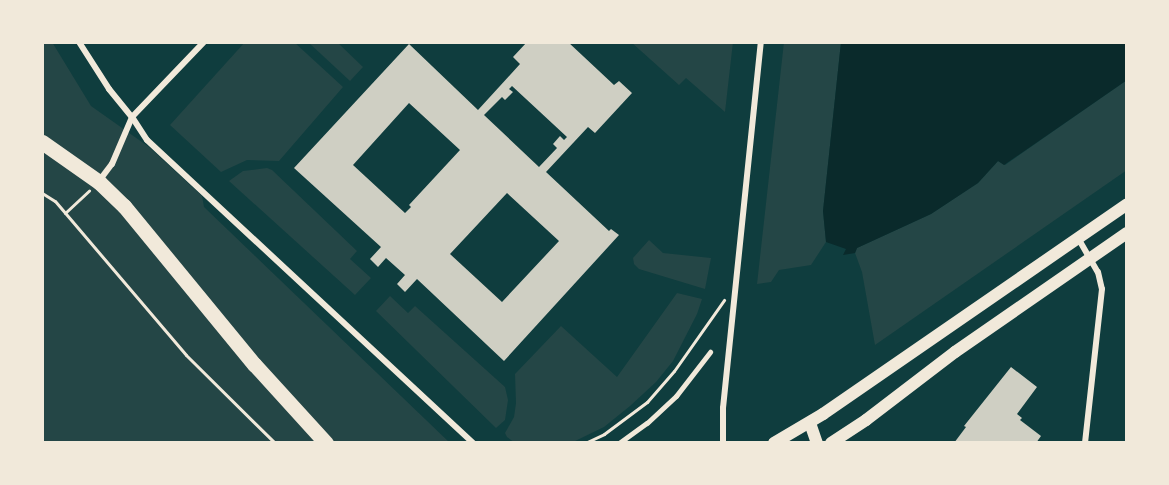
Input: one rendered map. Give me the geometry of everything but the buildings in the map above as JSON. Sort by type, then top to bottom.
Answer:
[{"type":"main road","points":[[42,142],[99,182],[147,232],[254,364],[326,443]]},
{"type":"main road","points":[[774,443],[810,423],[1127,204]]},
{"type":"main road","points":[[831,443],[874,414],[964,346],[1127,234]]},
{"type":"main road","points":[[810,423],[817,443]]},
{"type":"street","points":[[79,42],[109,89],[147,140],[473,443]]},
{"type":"street","points":[[99,182],[112,164],[132,117],[204,42]]},
{"type":"street","points":[[723,443],[723,408],[761,42]]},
{"type":"street","points":[[1078,238],[1098,272],[1102,294],[1085,443]]},
{"type":"street","points":[[619,443],[676,396],[710,352]]},
{"type":"path","points":[[65,213],[99,182]]},
{"type":"path","points":[[42,193],[55,201],[186,356],[275,443]]},
{"type":"path","points":[[585,443],[604,434],[647,402],[674,371],[735,284]]},
{"type":"shaded area","points":[[42,42],[52,42],[91,106],[149,147],[202,196],[204,207],[450,443],[42,443]]},
{"type":"shaded area","points":[[245,42],[294,42],[343,87],[279,161],[247,160],[221,172],[170,125]]},
{"type":"shaded area","points":[[308,42],[337,42],[363,67],[350,81]]},
{"type":"shaded area","points":[[631,42],[733,42],[725,112],[686,78],[679,85]]},
{"type":"shaded area","points":[[784,42],[841,42],[823,211],[826,242],[811,265],[779,270],[771,282],[757,284]]},
{"type":"shaded area","points":[[841,42],[1127,42],[1127,80],[1004,165],[998,161],[978,183],[931,214],[857,248],[855,253],[843,255],[846,249],[826,242],[823,211]]},
{"type":"shaded area","points":[[1127,80],[1127,170],[875,345],[862,272],[855,253],[857,248],[931,214],[978,183],[998,161],[1005,165]]},
{"type":"shaded area","points":[[267,168],[272,170],[357,251],[350,259],[371,278],[355,295],[229,181],[243,171]]},
{"type":"shaded area","points":[[649,240],[663,253],[711,258],[705,289],[639,269],[634,264],[633,258]]},
{"type":"shaded area","points":[[677,293],[702,299],[697,314],[673,361],[656,382],[630,406],[604,427],[571,443],[515,443],[507,437],[505,433],[514,417],[516,403],[515,374],[561,326],[617,377]]},
{"type":"shaded area","points":[[390,296],[408,313],[415,306],[505,387],[508,400],[505,420],[496,428],[376,311]]}]
